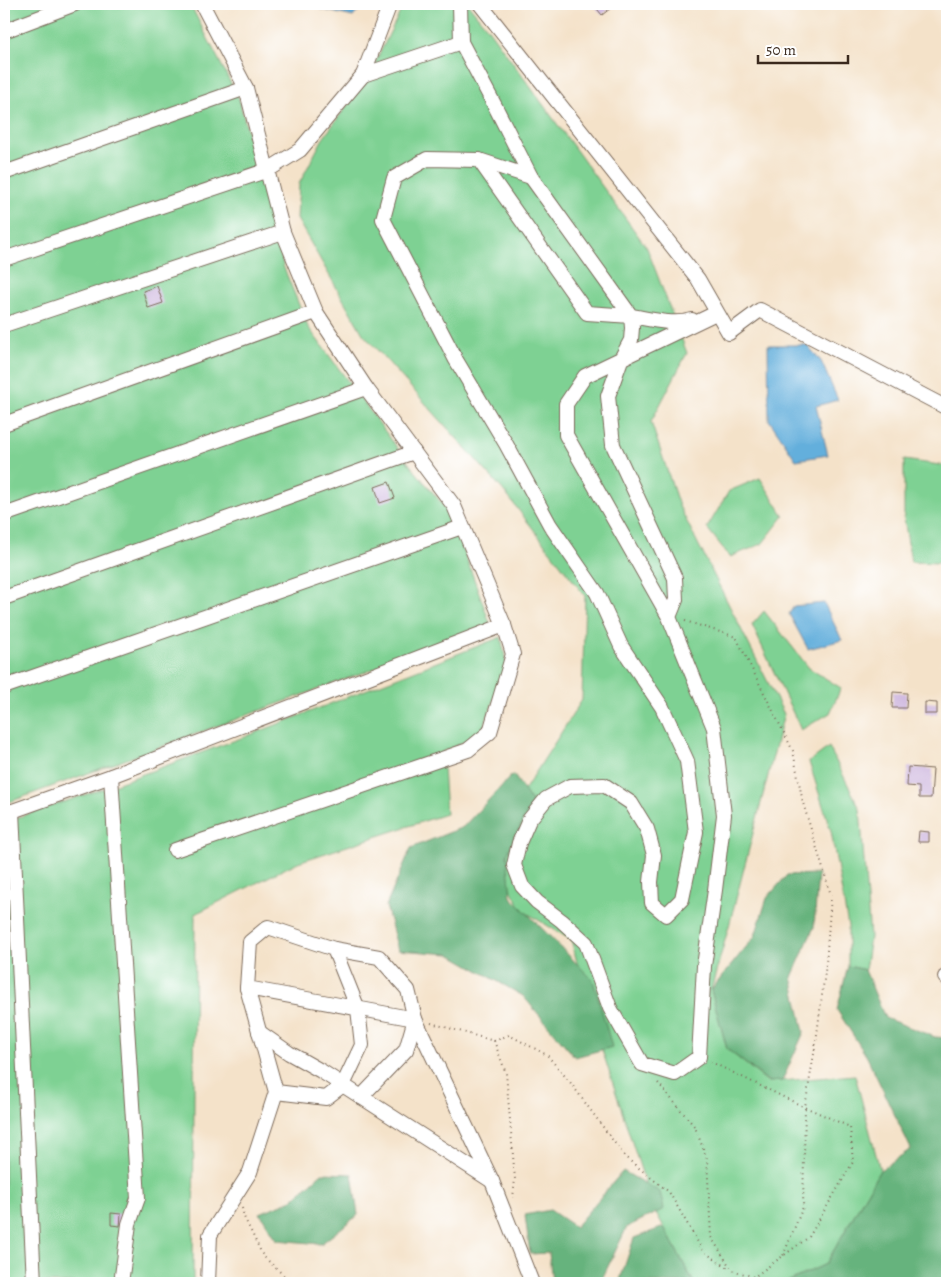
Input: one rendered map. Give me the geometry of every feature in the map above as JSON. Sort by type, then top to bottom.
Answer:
[{"type":"street","points":[[4,31],[75,4]]},
{"type":"street","points":[[175,850],[468,750],[490,732],[514,654],[454,506],[366,388],[316,312],[283,232],[246,88],[202,4]]},
{"type":"street","points":[[4,259],[268,170],[300,150],[363,75],[390,4]]},
{"type":"street","points":[[460,4],[461,42],[531,177],[631,316],[631,340],[622,357],[608,396],[613,446],[676,578],[676,600],[668,617]]},
{"type":"street","points":[[480,4],[698,279],[729,333],[760,310],[947,408]]},
{"type":"street","points":[[363,75],[461,42]]},
{"type":"street","points":[[4,173],[246,88]]},
{"type":"street","points":[[531,177],[479,160],[427,159],[394,178],[383,219],[456,360],[506,444],[550,525],[596,593],[621,646],[662,707],[687,761],[696,832],[682,899],[666,915],[652,902],[651,882],[654,854],[647,828],[631,803],[604,785],[570,786],[546,799],[529,820],[519,843],[514,865],[522,886],[537,902],[586,943],[610,1008],[642,1064],[675,1074],[699,1057],[704,966],[716,890],[724,815],[714,728],[668,617],[566,435],[566,404],[585,376],[716,313]]},
{"type":"street","points":[[479,160],[587,313],[684,322],[716,313]]},
{"type":"street","points":[[4,325],[283,232]]},
{"type":"street","points":[[4,424],[316,312]]},
{"type":"street","points":[[4,514],[366,388]]},
{"type":"street","points":[[4,598],[414,452]]},
{"type":"street","points":[[4,687],[462,526]]},
{"type":"street","points":[[34,1283],[8,812],[111,776],[504,626]]},
{"type":"street","points":[[111,776],[138,1198],[129,1224],[121,1283]]},
{"type":"street","points":[[208,1283],[210,1236],[250,1172],[276,1092],[247,988],[250,942],[268,927],[334,949],[379,957],[408,990],[415,1019],[492,1181],[532,1283]]},
{"type":"street","points":[[276,1092],[326,1098],[343,1085],[362,1045],[358,1009],[334,949]]},
{"type":"street","points":[[247,988],[415,1019]]},
{"type":"street","points":[[361,1097],[406,1050],[415,1019]]},
{"type":"street","points":[[260,1032],[492,1181]]},
{"type":"path","points":[[668,617],[736,637],[793,750],[803,803],[831,895],[826,964],[805,1107],[803,1207],[783,1256]]},
{"type":"path","points":[[415,1019],[494,1041],[509,1035],[547,1055],[570,1082],[625,1157],[669,1192],[702,1251],[732,1270],[754,1277],[809,1237],[853,1162],[850,1127],[699,1057]]},
{"type":"path","points":[[494,1041],[506,1073],[515,1178],[513,1198]]},
{"type":"path","points":[[642,1064],[695,1127],[707,1159],[711,1237],[732,1270]]},
{"type":"path","points":[[238,1190],[244,1217],[263,1256],[292,1283]]},
{"type":"green space","points":[[4,4],[190,4],[239,99],[284,268],[308,327],[410,465],[450,513],[491,626],[4,804]]},
{"type":"green space","points":[[404,4],[468,4],[489,30],[647,248],[687,353],[651,422],[679,506],[784,714],[711,990],[727,1049],[768,1082],[855,1075],[880,1170],[826,1264],[785,1283],[694,1283],[653,1207],[594,1025],[571,940],[522,910],[488,847],[582,700],[585,596],[503,490],[363,334],[297,219],[299,184],[322,140],[369,75]]},
{"type":"green space","points":[[904,460],[947,466],[947,556],[939,563],[911,562],[904,518]]},
{"type":"green space","points":[[760,478],[784,516],[762,544],[730,557],[707,528],[729,491]]},
{"type":"green space","points":[[764,611],[809,668],[841,688],[830,713],[801,730],[752,625]]},
{"type":"green space","points":[[501,637],[507,666],[481,734],[442,752],[446,814],[298,862],[195,914],[193,1283],[4,1283],[4,822],[105,788],[263,730]]},
{"type":"green space","points":[[829,747],[860,809],[870,937],[865,970],[848,966],[848,926],[831,831],[809,762]]},
{"type":"green space","points":[[513,774],[532,802],[507,854],[511,897],[593,980],[612,1047],[575,1057],[523,996],[450,954],[398,950],[386,906],[411,848],[463,827]]},
{"type":"green space","points":[[818,874],[814,927],[792,977],[804,1032],[782,1081],[769,1082],[727,1049],[711,990],[755,936],[767,898],[787,875]]},
{"type":"green space","points":[[848,966],[865,970],[885,1018],[935,1037],[947,1038],[947,1283],[785,1283],[826,1264],[880,1170],[911,1149],[867,1057],[837,1010]]},
{"type":"green space","points":[[623,1171],[660,1192],[664,1209],[627,1227],[600,1283],[552,1283],[549,1253],[530,1254],[525,1215],[550,1210],[575,1227]]},
{"type":"green space","points":[[322,1173],[352,1174],[358,1215],[321,1244],[277,1240],[260,1213],[292,1200]]},
{"type":"green space","points":[[664,1227],[694,1283],[619,1283],[634,1238]]},
{"type":"water","points":[[319,4],[364,4],[353,17],[320,9]]},
{"type":"water","points":[[768,345],[807,345],[821,361],[838,400],[816,406],[828,455],[796,460],[769,420]]},
{"type":"water","points":[[824,603],[842,640],[808,649],[789,614],[794,606]]},
{"type":"building","points":[[593,4],[616,4],[602,15]]},
{"type":"building","points":[[157,286],[163,303],[148,308],[143,291]]},
{"type":"building","points":[[389,482],[395,498],[380,503],[375,487]]},
{"type":"building","points":[[893,692],[907,693],[906,708],[892,708]]},
{"type":"building","points":[[925,702],[937,703],[937,714],[925,714]]},
{"type":"building","points":[[908,767],[933,769],[931,798],[919,798],[919,787],[907,786]]},
{"type":"building","points":[[919,831],[929,832],[929,842],[918,842]]},
{"type":"building","points":[[111,1213],[121,1214],[120,1226],[111,1225]]}]
